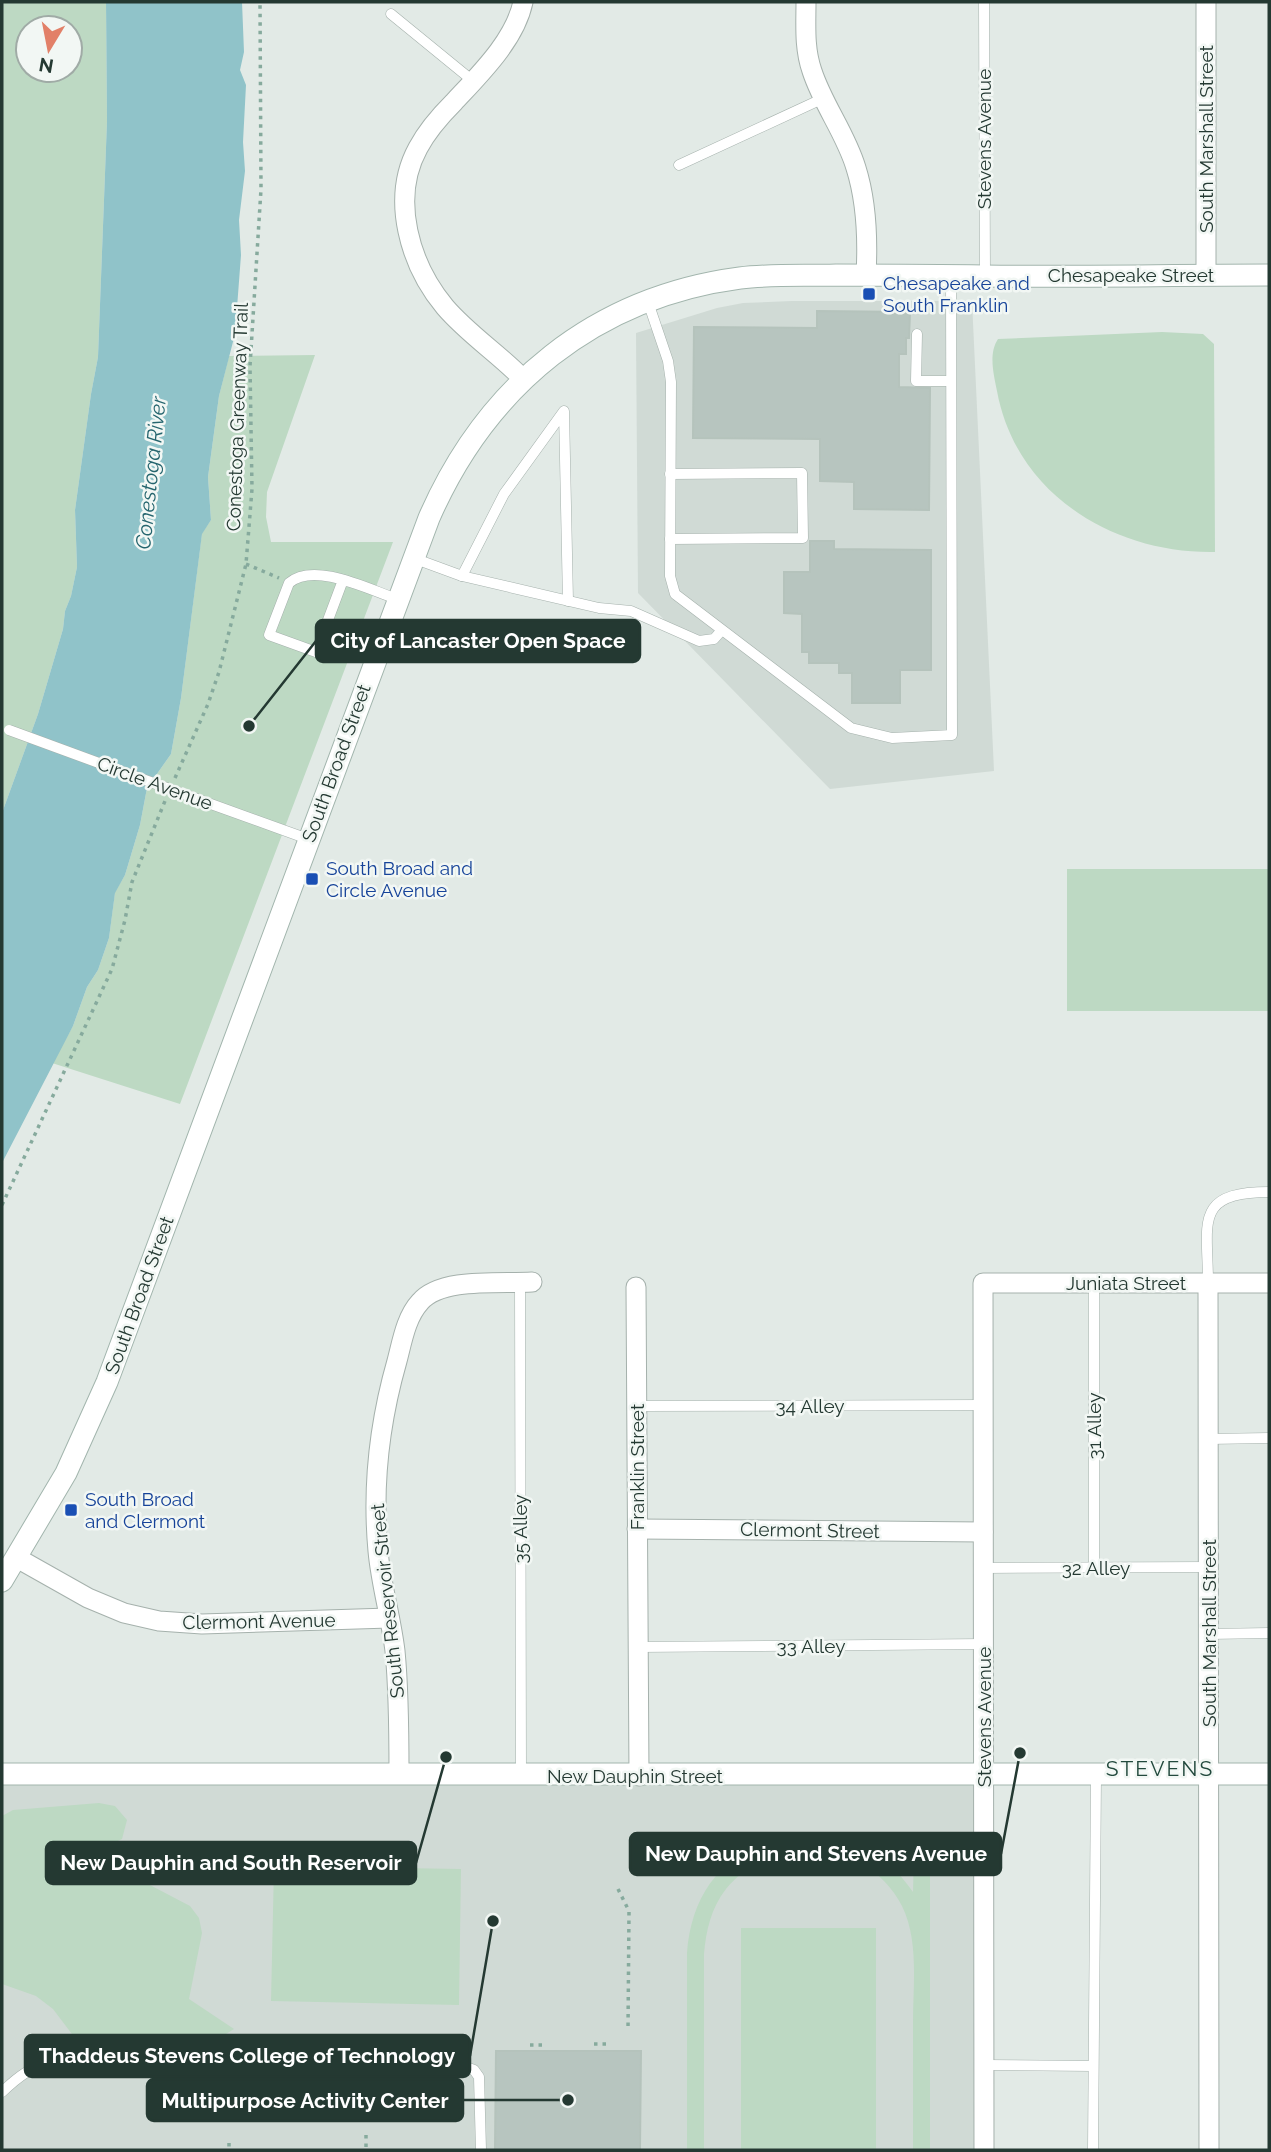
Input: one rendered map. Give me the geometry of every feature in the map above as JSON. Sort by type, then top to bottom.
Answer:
[{"type":"main road","name":"Chesapeake Street","points":[[866,275],[1269,275]]},
{"type":"main road","name":"South Broad Street","points":[[2,1581],[66,1473],[102,1393],[412,558],[442,487],[463,451],[485,420],[523,379],[575,338],[648,301],[712,283],[741,278],[866,275]]},
{"type":"main road","name":"New Dauphin Street","points":[[2,1774],[1269,1774]]},
{"type":"street","points":[[523,2],[499,49],[441,115],[418,148],[411,166],[405,212],[409,238],[428,285],[447,309],[523,379]]},
{"type":"street","points":[[806,2],[806,47],[811,70],[852,155],[860,184],[866,215],[866,275]]},
{"type":"street","name":"South Marshall Street","points":[[1206,2],[1206,275]]},
{"type":"street","name":"South Reservoir Street","points":[[399,1773],[398,1693],[394,1647],[378,1552],[376,1513],[379,1440],[386,1401],[412,1316],[420,1301],[449,1285],[526,1282]]},
{"type":"street","name":"Juniata Street","points":[[983,1283],[1269,1283]]},
{"type":"street","name":"Stevens Avenue","points":[[983,1283],[985,2150]]},
{"type":"street","name":"South Marshall Street","points":[[1208,1283],[1209,2150]]},
{"type":"street","name":"Franklin Street","points":[[636,1287],[639,1776]]},
{"type":"street","name":"Clermont Street","points":[[637,1528],[983,1532]]},
{"type":"street","name":"Clermont Avenue","points":[[16,1558],[88,1598],[124,1612],[159,1621],[202,1624],[389,1618]]},
{"type":"lane","name":"Stevens Avenue","points":[[984,2],[985,276]]},
{"type":"lane","points":[[391,14],[473,81]]},
{"type":"lane","points":[[679,165],[824,98]]},
{"type":"lane","points":[[648,301],[668,361],[671,382],[670,576],[675,594],[851,727],[892,738],[952,735],[951,274]]},
{"type":"lane","points":[[917,334],[916,380],[950,381]]},
{"type":"lane","points":[[463,576],[504,494],[564,411],[568,601]]},
{"type":"lane","points":[[670,474],[802,474],[803,538],[670,539]]},
{"type":"lane","points":[[412,558],[463,576],[599,608],[631,611],[699,640],[714,639],[721,631]]},
{"type":"lane","points":[[343,580],[316,652],[269,635],[289,583],[295,577],[307,575],[343,580],[397,599]]},
{"type":"lane","name":"Circle Avenue","points":[[5,729],[308,839]]},
{"type":"lane","points":[[1208,1283],[1208,1222],[1213,1207],[1222,1199],[1234,1195],[1269,1192]]},
{"type":"lane","name":"35 Alley","points":[[521,1776],[526,1282]]},
{"type":"lane","name":"31 Alley","points":[[1094,1283],[1094,1568]]},
{"type":"lane","name":"34 Alley","points":[[637,1406],[983,1405]]},
{"type":"lane","points":[[1208,1438],[1269,1438]]},
{"type":"lane","name":"32 Alley","points":[[983,1568],[1209,1567]]},
{"type":"lane","points":[[1209,1634],[1269,1633]]},
{"type":"lane","name":"33 Alley","points":[[638,1647],[984,1644]]},
{"type":"lane","points":[[1093,2150],[1096,1775]]},
{"type":"lane","points":[[984,2065],[1093,2061]]},
{"type":"lane","points":[[2,2092],[24,2072],[53,2063],[455,2063],[474,2070],[479,2077],[481,2150]]},
{"type":"path","name":"Conestoga Greenway Trail","points":[[174,780],[208,704],[219,672],[246,564],[253,489],[250,366],[261,189],[260,2]]},
{"type":"path","points":[[246,564],[276,577]]},
{"type":"path","points":[[2,1205],[112,968],[132,882],[169,792]]},
{"type":"path","points":[[618,1889],[629,1911],[628,2029]]},
{"type":"path","points":[[594,2045],[607,2044]]},
{"type":"path","points":[[530,2045],[542,2045]]},
{"type":"path","points":[[366,2132],[366,2147]]},
{"type":"path","points":[[229,2143],[229,2150]]},
{"type":"shaded area","points":[[972,301],[994,771],[830,789],[638,593],[636,333],[717,308],[743,303]]},
{"type":"shaded area","points":[[2,1774],[984,1775],[984,2150],[2,2150]]},
{"type":"green space","points":[[2,2],[106,2],[107,121],[98,357],[75,510],[77,567],[63,629],[38,714],[2,813]]},
{"type":"green space","points":[[1162,332],[1203,334],[1214,344],[1215,552],[1178,550],[1141,542],[1107,529],[1076,511],[1048,488],[1025,460],[1008,428],[997,391],[992,358],[998,339]]},
{"type":"green space","points":[[315,355],[267,492],[266,517],[271,542],[393,542],[180,1104],[52,1063],[73,1026],[87,987],[98,970],[109,938],[115,892],[125,875],[140,825],[147,788],[171,754],[181,698],[202,533],[211,520],[208,477],[219,396],[229,356]]},
{"type":"green space","points":[[1067,869],[1269,869],[1269,1011],[1067,1011]]},
{"type":"green space","points":[[99,1803],[115,1806],[127,1820],[122,1839],[101,1849],[108,1863],[190,1906],[199,1918],[202,1933],[189,1999],[234,2029],[202,2049],[113,2052],[94,2048],[75,2038],[53,2009],[36,1996],[2,1984],[2,1816],[13,1810]]},
{"type":"green space","points":[[799,1833],[834,1837],[864,1847],[890,1865],[913,1892],[914,1853],[930,1853],[930,2150],[913,2150],[914,1963],[907,1919],[902,1906],[887,1884],[867,1867],[844,1856],[818,1851],[793,1852],[768,1858],[745,1871],[726,1889],[713,1912],[704,1954],[704,2150],[687,2150],[687,1953],[690,1929],[697,1907],[707,1888],[735,1858],[754,1847]]},
{"type":"green space","points":[[274,1866],[461,1869],[459,2005],[271,2001]]},
{"type":"green space","points":[[741,1928],[876,1928],[876,2150],[741,2150]]},
{"type":"water","name":"Conestoga River","points":[[106,2],[242,2],[244,52],[240,70],[246,85],[243,142],[245,171],[239,220],[241,255],[235,334],[219,396],[208,477],[211,520],[202,534],[171,754],[147,788],[140,825],[125,875],[115,893],[109,938],[98,970],[87,987],[73,1026],[2,1163],[2,813],[38,714],[63,629],[77,567],[75,510],[98,357],[107,121]]},
{"type":"building","points":[[817,311],[910,312],[906,354],[899,354],[899,387],[930,388],[929,510],[854,509],[854,482],[820,481],[820,439],[693,438],[694,327],[817,328]]},
{"type":"building","points":[[810,541],[834,541],[834,549],[931,550],[931,670],[900,670],[900,703],[852,703],[852,673],[839,673],[839,663],[809,663],[809,652],[802,652],[802,614],[784,613],[784,572],[810,572]]},
{"type":"building","points":[[496,2051],[641,2051],[640,2150],[495,2150]]},
{"type":"building","points":[[153,2078],[285,2078],[285,2115],[154,2115]]},
{"type":"building","points":[[325,2078],[457,2078],[457,2115],[325,2115]]},
{"type":"place","name":"Chesapeake and South Franklin","points":[[869,294]]},
{"type":"place","name":"City of Lancaster Open Space","points":[[249,726]]},
{"type":"place","name":"South Broad and Circle Avenue","points":[[312,879]]},
{"type":"place","name":"South Broad and Clermont","points":[[71,1510]]},
{"type":"place","name":"New Dauphin and Stevens Avenue","points":[[1020,1753]]},
{"type":"place","name":"New Dauphin and South Reservoir","points":[[446,1757]]},
{"type":"place","name":"Thaddeus Stevens College of Technology","points":[[493,1921]]},
{"type":"place","name":"Multipurpose Activity Center","points":[[568,2100]]},
{"type":"district","name":"STEVENS","points":[[1160,1769]]}]
